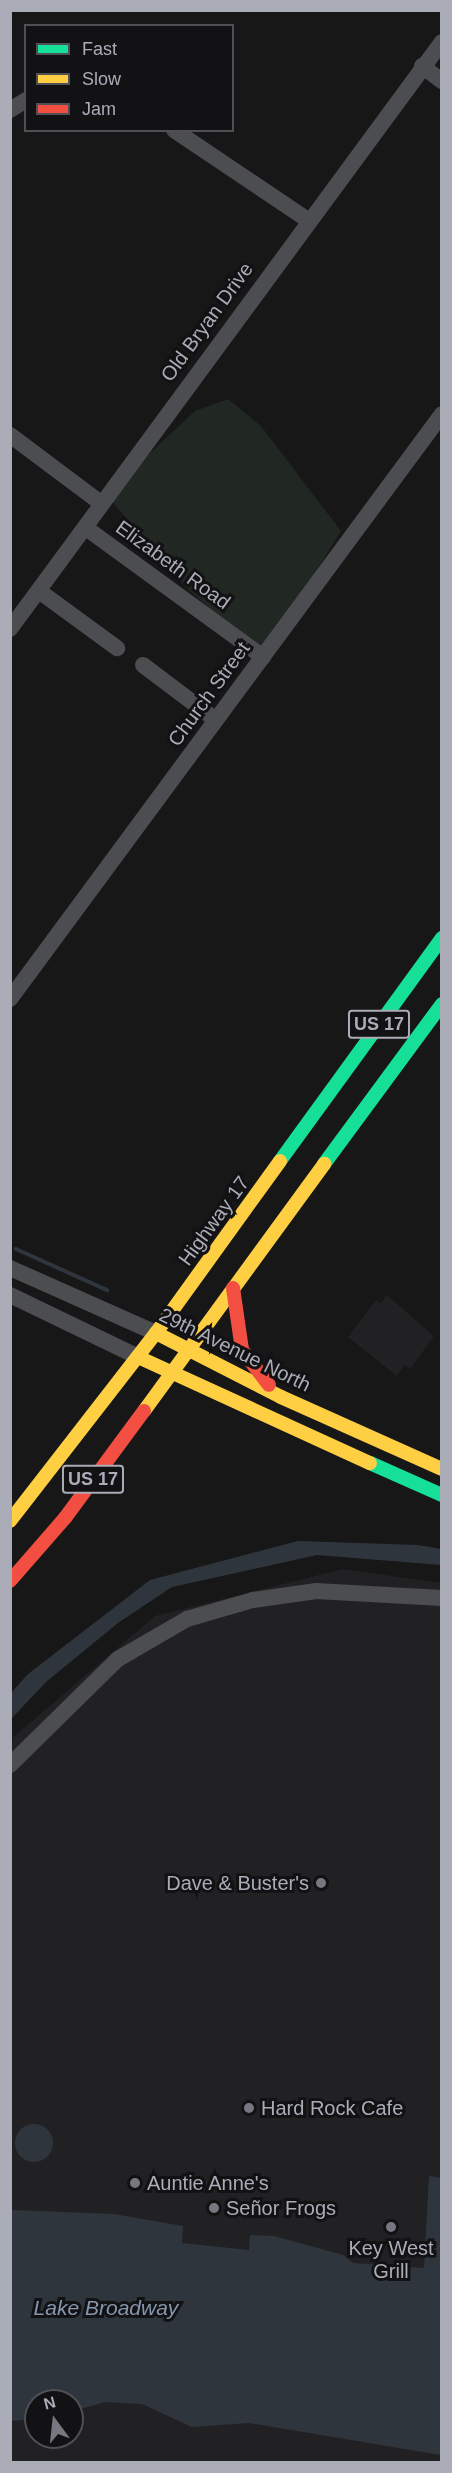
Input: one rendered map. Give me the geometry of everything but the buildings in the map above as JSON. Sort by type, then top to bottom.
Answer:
[{"type":"main road","name":"Highway 17","points":[[10,1521],[156,1334],[441,938]]},
{"type":"main road","name":"US 17","points":[[10,1581],[65,1518],[441,1004]]},
{"type":"main road","points":[[233,1288],[242,1350],[281,1397]]},
{"type":"main road","name":"29th Avenue North","points":[[156,1334],[281,1397],[441,1469]]},
{"type":"main road","points":[[138,1357],[441,1495]]},
{"type":"street","name":"Old Bryan Drive","points":[[10,629],[86,528],[101,503],[308,220],[441,42]]},
{"type":"street","points":[[422,66],[441,81]]},
{"type":"street","points":[[10,110],[24,101]]},
{"type":"street","points":[[177,132],[308,220]]},
{"type":"street","name":"Church Street","points":[[10,999],[441,414]]},
{"type":"street","points":[[10,435],[101,503]]},
{"type":"street","name":"Elizabeth Road","points":[[86,528],[263,657]]},
{"type":"street","points":[[39,591],[117,648]]},
{"type":"street","points":[[143,665],[216,720]]},
{"type":"street","name":"29th Avenue North","points":[[10,1268],[156,1334]]},
{"type":"street","points":[[10,1295],[138,1357]]},
{"type":"street","points":[[10,1765],[118,1659],[187,1619],[253,1600],[316,1591],[441,1598]]},
{"type":"shaded area","points":[[228,399],[261,426],[341,531],[263,657],[178,580],[106,494],[195,411]]},
{"type":"shaded area","points":[[387,1295],[434,1336],[410,1369],[405,1365],[397,1376],[348,1337],[376,1300],[381,1303]]},
{"type":"shaded area","points":[[343,1569],[441,1583],[441,2462],[11,2462],[11,1739],[155,1616]]},
{"type":"water","points":[[298,1541],[418,1545],[441,1549],[441,1565],[317,1555],[172,1587],[118,1623],[46,1682],[11,1719],[11,1693],[28,1674],[150,1580]]},
{"type":"water","points":[[34,2124],[47,2130],[53,2143],[47,2156],[34,2162],[21,2156],[15,2143],[21,2130]]},
{"type":"water","name":"Lake Broadway","points":[[429,2176],[442,2178],[441,2455],[249,2423],[192,2427],[142,2404],[105,2402],[84,2408],[84,2389],[24,2389],[24,2420],[11,2421],[11,2210],[114,2214],[183,2226],[182,2243],[249,2250],[250,2235],[274,2236],[343,2255],[353,2263],[424,2268]]},
{"type":"waterway","points":[[16,1249],[107,1290]]},
{"type":"traffic: fast","points":[[280,1161],[442,938]]},
{"type":"traffic: fast","points":[[324,1164],[442,1004]]},
{"type":"traffic: fast","points":[[370,1463],[442,1495]]},
{"type":"traffic: slow","points":[[10,1521],[156,1333],[280,1161]]},
{"type":"traffic: slow","points":[[144,1411],[324,1164]]},
{"type":"traffic: slow","points":[[156,1333],[281,1397],[442,1469]]},
{"type":"traffic: slow","points":[[138,1357],[370,1463]]},
{"type":"traffic: jam","points":[[233,1288],[242,1350],[269,1385]]},
{"type":"traffic: jam","points":[[10,1581],[65,1518],[144,1411]]},
{"type":"place","name":"Dave & Buster's","points":[[321,1883]]},
{"type":"place","name":"Hard Rock Cafe","points":[[249,2108]]},
{"type":"place","name":"Auntie Anne's","points":[[135,2183]]},
{"type":"place","name":"Señor Frogs","points":[[214,2208]]},
{"type":"place","name":"Key West Grill","points":[[391,2227]]}]
